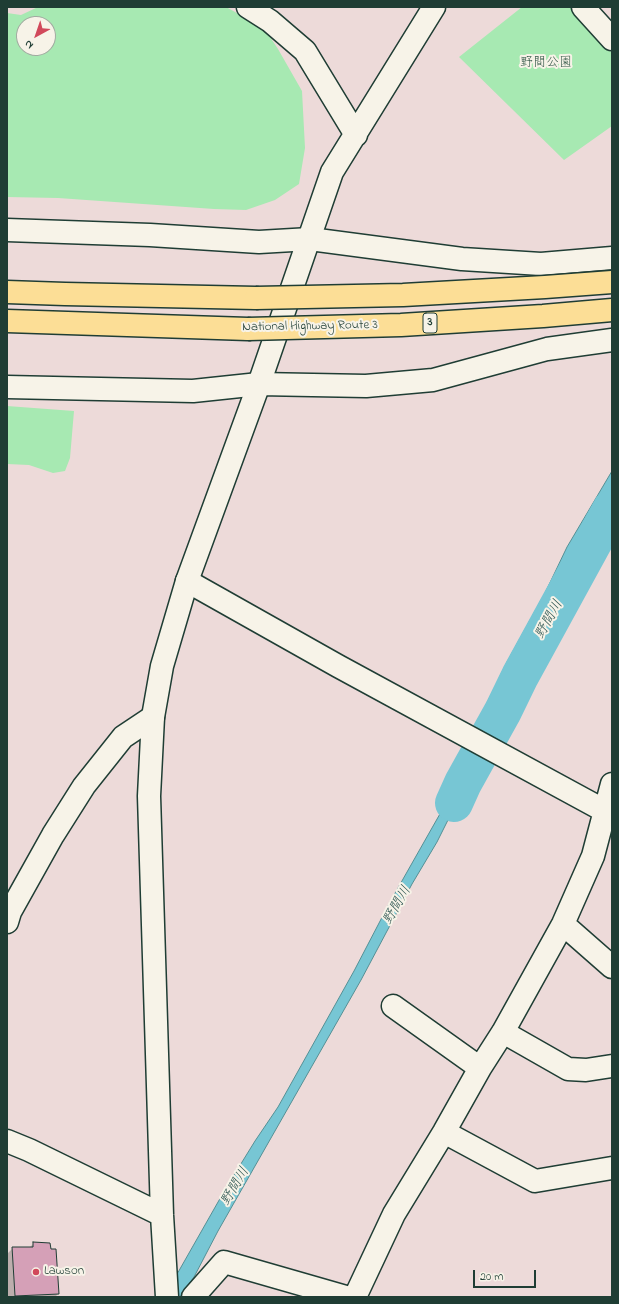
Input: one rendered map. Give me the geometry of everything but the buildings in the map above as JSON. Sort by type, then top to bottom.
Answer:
[{"type":"highway","name":"3","points":[[7,292],[73,295],[256,298],[403,295],[612,282]]},
{"type":"highway","name":"National Highway Route 3","points":[[7,321],[248,329],[402,324],[543,316],[612,310]]},
{"type":"street","points":[[248,7],[270,20],[305,51],[356,135]]},
{"type":"street","points":[[167,1297],[162,1215],[149,804],[153,717],[162,666],[187,581],[259,384],[332,172],[434,7]]},
{"type":"street","points":[[583,7],[612,39]]},
{"type":"street","points":[[7,230],[150,235],[259,242],[310,239],[462,259],[540,264],[612,258]]},
{"type":"street","points":[[7,387],[193,391],[259,384],[366,386],[433,380],[547,349],[612,340]]},
{"type":"street","points":[[187,581],[345,670],[605,811]]},
{"type":"street","points":[[8,916],[53,835],[84,786],[123,737],[153,717]]},
{"type":"street","points":[[355,1297],[394,1214],[444,1132],[480,1068],[503,1032],[563,924],[593,856],[612,784]]},
{"type":"street","points":[[563,924],[612,967]]},
{"type":"street","points":[[393,1006],[480,1068]]},
{"type":"street","points":[[503,1032],[568,1068],[586,1070],[612,1066]]},
{"type":"street","points":[[444,1132],[535,1181],[612,1168]]},
{"type":"street","points":[[7,1141],[29,1150],[162,1215]]},
{"type":"street","points":[[193,1297],[224,1262],[346,1297]]},
{"type":"green space","points":[[38,7],[226,7],[264,28],[302,91],[305,148],[299,184],[275,200],[246,210],[58,198],[7,197],[7,13],[21,15]]},
{"type":"green space","name":"野間公園","points":[[522,7],[570,7],[612,53],[612,126],[564,160],[459,57]]},
{"type":"green space","points":[[7,406],[74,411],[70,458],[65,471],[53,473],[29,465],[7,464]]},
{"type":"water","name":"野間川","points":[[612,471],[612,493],[494,717],[466,784],[437,842],[412,884],[361,980],[218,1231],[194,1277],[180,1297],[164,1297],[226,1188],[278,1107],[445,805],[464,764],[486,705],[507,662],[545,593],[567,547]]},
{"type":"waterway","name":"野間川","points":[[454,803],[463,783],[503,711],[520,676],[612,508]]},
{"type":"place","name":"Lawson","points":[[36,1272]]}]
